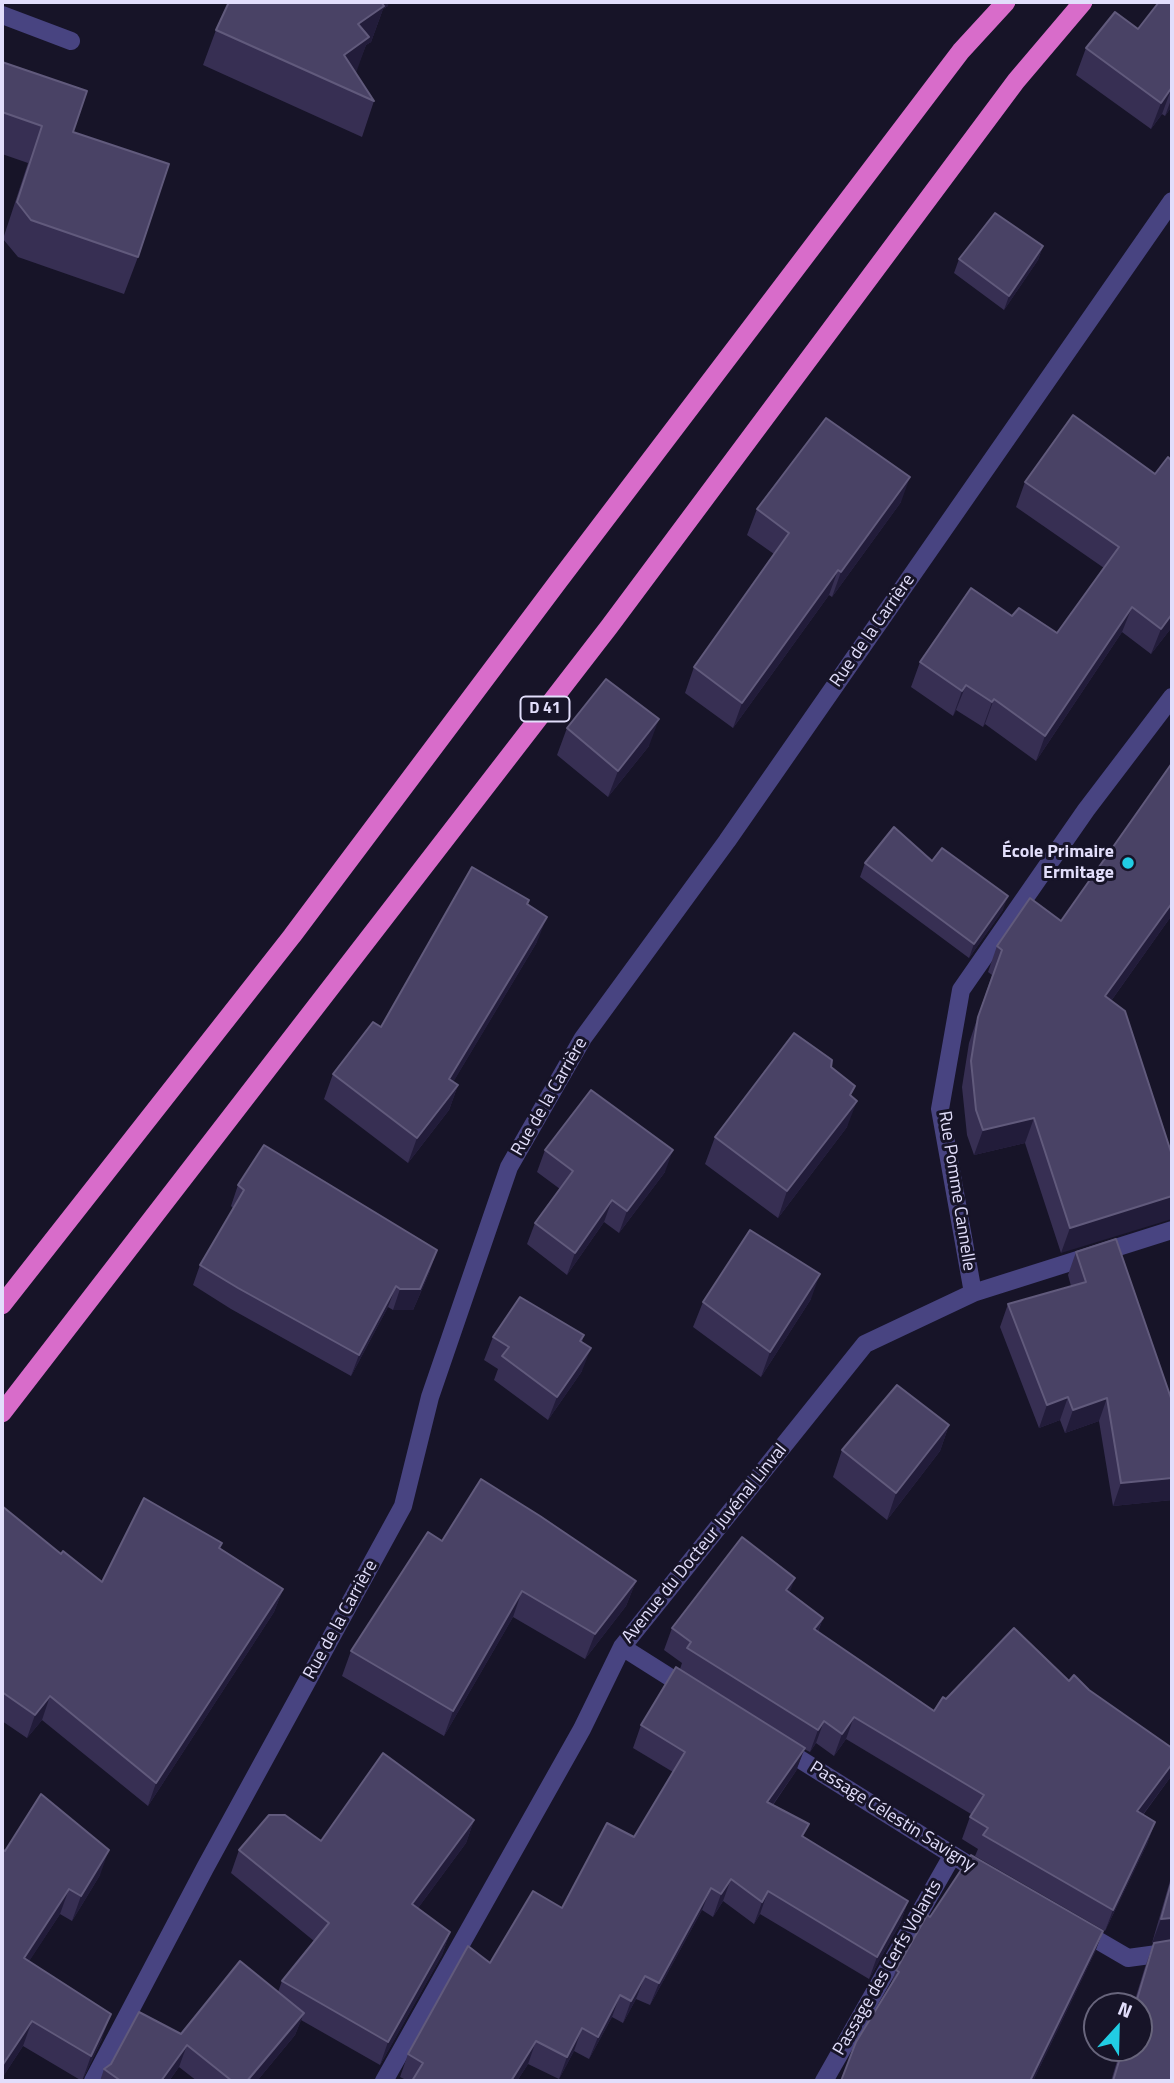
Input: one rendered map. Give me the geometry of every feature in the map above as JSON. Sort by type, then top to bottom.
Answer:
[{"type":"highway","points":[[2,1305],[292,936],[576,556],[961,51],[1006,2]]},
{"type":"highway","name":"D 41","points":[[2,1413],[609,626],[1016,81],[1083,2]]},
{"type":"street","points":[[2,15],[71,41]]},
{"type":"street","name":"Rue de la Carrière","points":[[93,2081],[205,1868],[403,1506],[430,1397],[509,1167],[583,1038],[727,841],[1172,201]]},
{"type":"street","name":"Rue Pomme Cannelle","points":[[973,1293],[940,1109],[961,990],[1086,810],[1172,697]]},
{"type":"street","name":"Avenue du Docteur Juvénal Linval","points":[[384,2081],[582,1729],[622,1647],[865,1344],[973,1293],[1172,1230]]},
{"type":"street","points":[[622,1647],[704,1699]]},
{"type":"street","name":"Passage Célestin Savigny","points":[[763,1736],[999,1883]]},
{"type":"street","name":"Passage des Cerfs Volants","points":[[824,2081],[952,1856]]},
{"type":"street","points":[[1069,1924],[1128,1958],[1172,1952]]},
{"type":"building","points":[[229,2],[381,2],[384,6],[358,24],[369,37],[344,55],[374,101],[216,30]]},
{"type":"building","points":[[1159,2],[1172,2],[1172,87],[1161,103],[1086,48],[1115,12],[1138,29]]},
{"type":"building","points":[[2,62],[87,91],[73,132],[169,164],[138,257],[31,220],[17,202],[42,126],[2,112]]},
{"type":"building","points":[[995,213],[1043,246],[1009,296],[959,259]]},
{"type":"building","points":[[1073,415],[1155,474],[1168,457],[1172,461],[1172,614],[1161,629],[1132,607],[1045,736],[994,699],[992,702],[966,685],[962,691],[920,662],[971,588],[1012,616],[1019,608],[1057,633],[1119,547],[1025,482]]},
{"type":"building","points":[[826,418],[910,477],[841,572],[838,570],[742,703],[694,667],[789,533],[757,509]]},
{"type":"building","points":[[606,679],[659,719],[618,771],[567,728]]},
{"type":"building","points":[[1172,763],[1172,903],[1105,996],[1125,1011],[1172,1155],[1172,1196],[1070,1228],[1034,1118],[983,1130],[976,1110],[971,1061],[978,1017],[1002,950],[997,946],[1030,898],[1061,921]]},
{"type":"building","points":[[894,827],[932,861],[942,848],[1008,896],[974,944],[865,863]]},
{"type":"building","points":[[472,867],[529,900],[527,904],[547,917],[449,1079],[458,1085],[417,1138],[333,1074],[373,1022],[381,1027]]},
{"type":"building","points":[[794,1033],[832,1060],[831,1067],[855,1086],[850,1095],[857,1101],[787,1191],[715,1137]]},
{"type":"building","points":[[591,1090],[673,1150],[627,1211],[612,1200],[575,1253],[535,1223],[573,1171],[545,1150]]},
{"type":"building","points":[[264,1145],[437,1250],[420,1289],[400,1289],[396,1286],[359,1355],[200,1265],[244,1190],[238,1185]]},
{"type":"building","points":[[750,1230],[820,1274],[770,1352],[703,1302]]},
{"type":"building","points":[[1116,1239],[1172,1401],[1172,1478],[1121,1483],[1107,1398],[1073,1410],[1068,1397],[1047,1405],[1008,1304],[1086,1282],[1076,1252]]},
{"type":"building","points":[[520,1297],[584,1335],[580,1341],[591,1348],[557,1397],[502,1356],[509,1347],[493,1337]]},
{"type":"building","points":[[897,1385],[949,1425],[896,1493],[842,1450]]},
{"type":"building","points":[[481,1479],[636,1581],[595,1634],[522,1591],[453,1711],[351,1651],[428,1532],[442,1541]]},
{"type":"building","points":[[144,1498],[222,1543],[219,1548],[283,1589],[156,1783],[50,1696],[35,1715],[2,1692],[2,1506],[61,1554],[63,1551],[102,1582]]},
{"type":"building","points":[[742,1537],[795,1578],[786,1590],[823,1618],[814,1629],[934,1711],[943,1697],[946,1699],[1014,1628],[1069,1681],[1074,1675],[1089,1690],[1172,1748],[1172,1764],[1137,1811],[1155,1822],[1113,1910],[983,1835],[988,1828],[970,1817],[984,1795],[854,1717],[842,1734],[824,1721],[818,1730],[687,1648],[691,1642],[672,1628]]},
{"type":"building","points":[[676,1667],[805,1748],[767,1802],[809,1824],[802,1836],[908,1901],[877,1957],[768,1891],[762,1902],[731,1879],[721,1894],[711,1888],[659,1983],[645,1976],[631,2001],[620,1995],[598,2037],[582,2028],[567,2057],[536,2041],[511,2081],[412,2081],[423,2063],[408,2054],[468,1946],[490,1963],[533,1891],[562,1908],[607,1823],[634,1837],[685,1752],[641,1725]]},
{"type":"building","points":[[383,1753],[474,1820],[412,1904],[450,1932],[388,2042],[282,1981],[329,1923],[239,1850],[269,1815],[285,1815],[321,1841]]},
{"type":"building","points":[[41,1794],[109,1850],[81,1896],[69,1889],[24,1958],[111,2014],[91,2056],[32,2021],[2,2066],[2,1851],[5,1851]]},
{"type":"building","points":[[971,1855],[1103,1931],[1030,2081],[841,2081],[856,2042],[899,1972],[896,1970],[927,1915],[930,1917]]},
{"type":"building","points":[[1172,1880],[1172,1918],[1161,1919]]},
{"type":"building","points":[[1172,1940],[1172,2081],[1113,2081],[1119,2062],[1153,2062],[1153,1992],[1139,1992],[1154,1943]]},
{"type":"building","points":[[240,1961],[304,2013],[247,2081],[232,2081],[187,2045],[161,2081],[121,2081],[104,2069],[111,2064],[139,2012],[181,2034]]},
{"type":"place","name":"École Primaire Ermitage","points":[[1128,863]]}]
